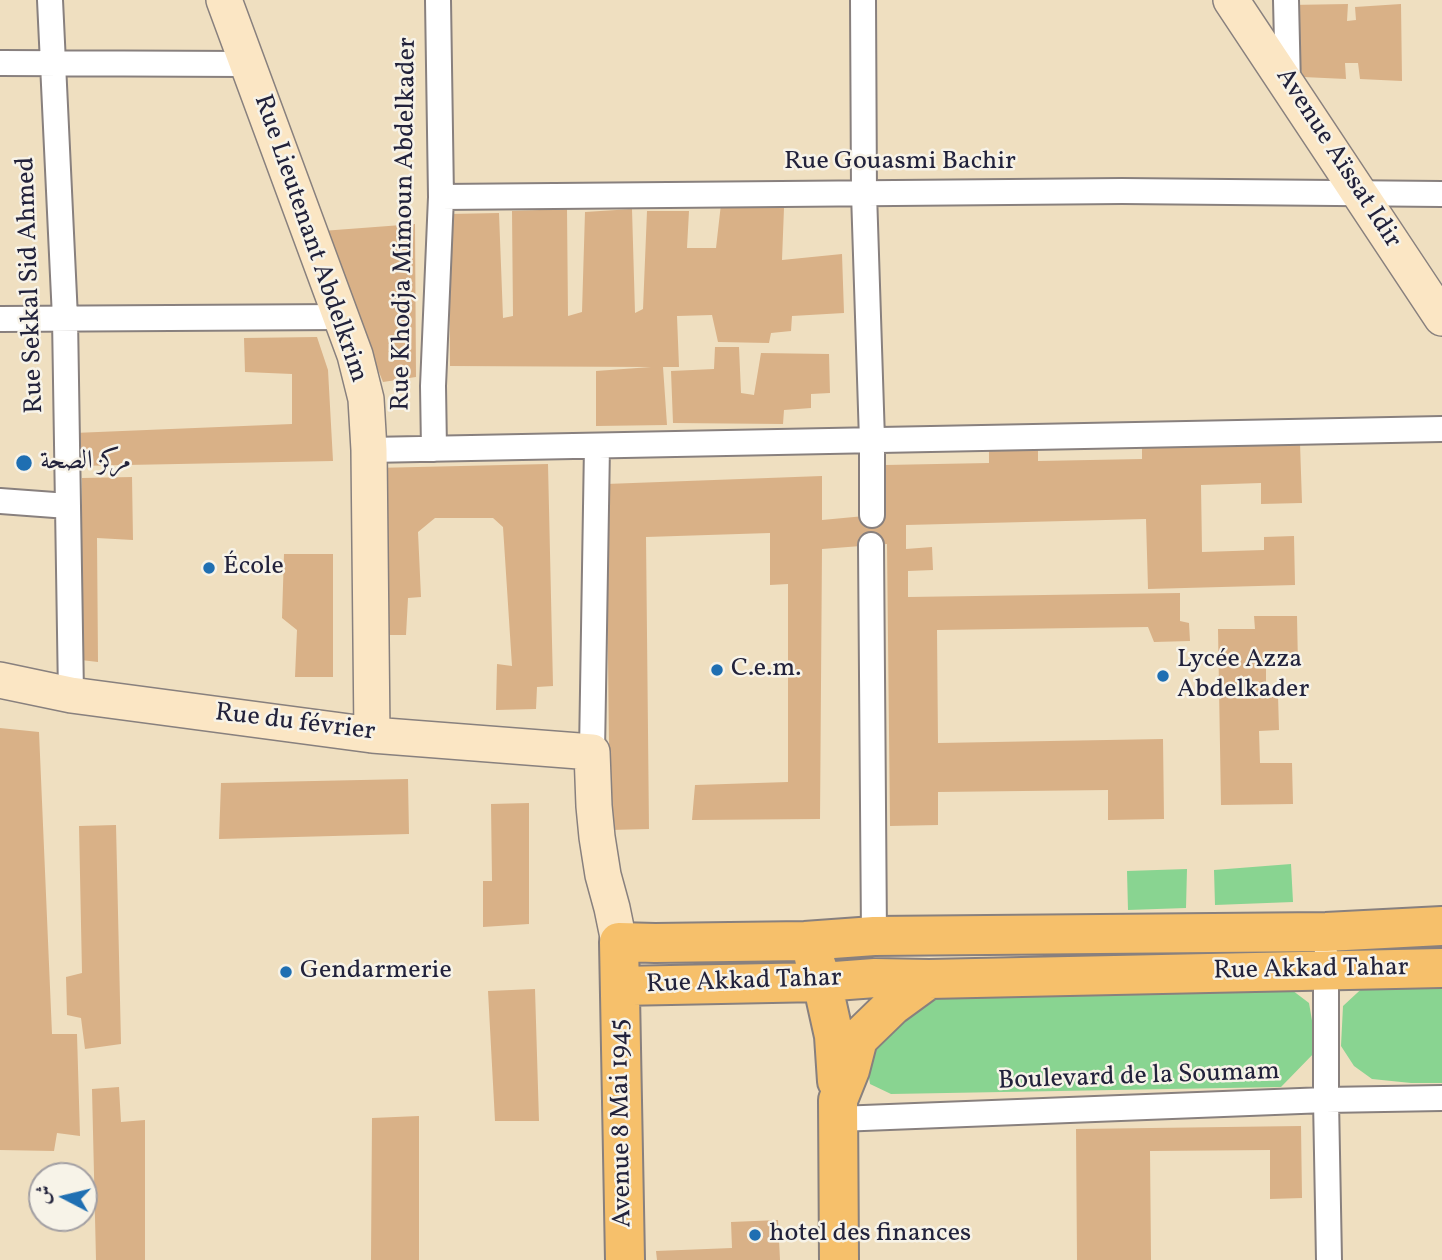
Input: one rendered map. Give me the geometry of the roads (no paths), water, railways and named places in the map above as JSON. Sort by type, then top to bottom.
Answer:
[{"type":"main road","name":"Rue Akkad Tahar","points":[[1442,926],[1326,932],[874,936],[805,941],[619,942],[620,986],[822,982],[874,978],[1442,968]]},
{"type":"main road","points":[[838,1110],[874,978],[874,936]]},
{"type":"main road","points":[[805,941],[822,982],[834,1036],[838,1110],[839,1260]]},
{"type":"main road","points":[[858,1039],[892,1006],[929,979]]},
{"type":"main road","name":"Avenue 8 Mai 1945","points":[[620,986],[625,1260]]},
{"type":"street","name":"Rue Sekkal Sid Ahmed","points":[[50,0],[65,318],[71,695]]},
{"type":"street","name":"Rue Lieutenant Abdelkrim","points":[[224,0],[355,355],[366,399],[372,735]]},
{"type":"street","name":"Rue Khodja Mimoun Abdelkader","points":[[434,449],[433,386],[441,197],[438,0]]},
{"type":"street","points":[[863,0],[864,192],[872,515]]},
{"type":"street","name":"Avenue Aïssat Idir","points":[[1231,0],[1442,318]]},
{"type":"street","points":[[1286,0],[1288,86]]},
{"type":"street","points":[[0,63],[247,64]]},
{"type":"street","name":"Rue Gouasmi Bachir","points":[[441,197],[1122,191],[1442,194]]},
{"type":"street","points":[[0,319],[341,317]]},
{"type":"street","points":[[369,450],[1442,429]]},
{"type":"street","points":[[597,446],[592,752],[594,806],[603,876],[619,942]]},
{"type":"street","points":[[0,501],[68,506]]},
{"type":"street","points":[[871,545],[874,936]]},
{"type":"street","name":"Rue du février","points":[[0,680],[71,695],[372,735],[592,752]]},
{"type":"street","points":[[1326,932],[1329,1260]]},
{"type":"street","name":"Boulevard de la Soumam","points":[[838,1110],[1442,1098]]},
{"type":"place","name":"مركز الصحة","points":[[24,463]]},
{"type":"place","name":"École","points":[[209,568]]},
{"type":"place","name":"C.e.m.","points":[[717,670]]},
{"type":"place","name":"Lycée Azza Abdelkader","points":[[1163,676]]},
{"type":"place","name":"Gendarmerie","points":[[286,972]]},
{"type":"place","name":"hotel des finances","points":[[755,1235]]}]
